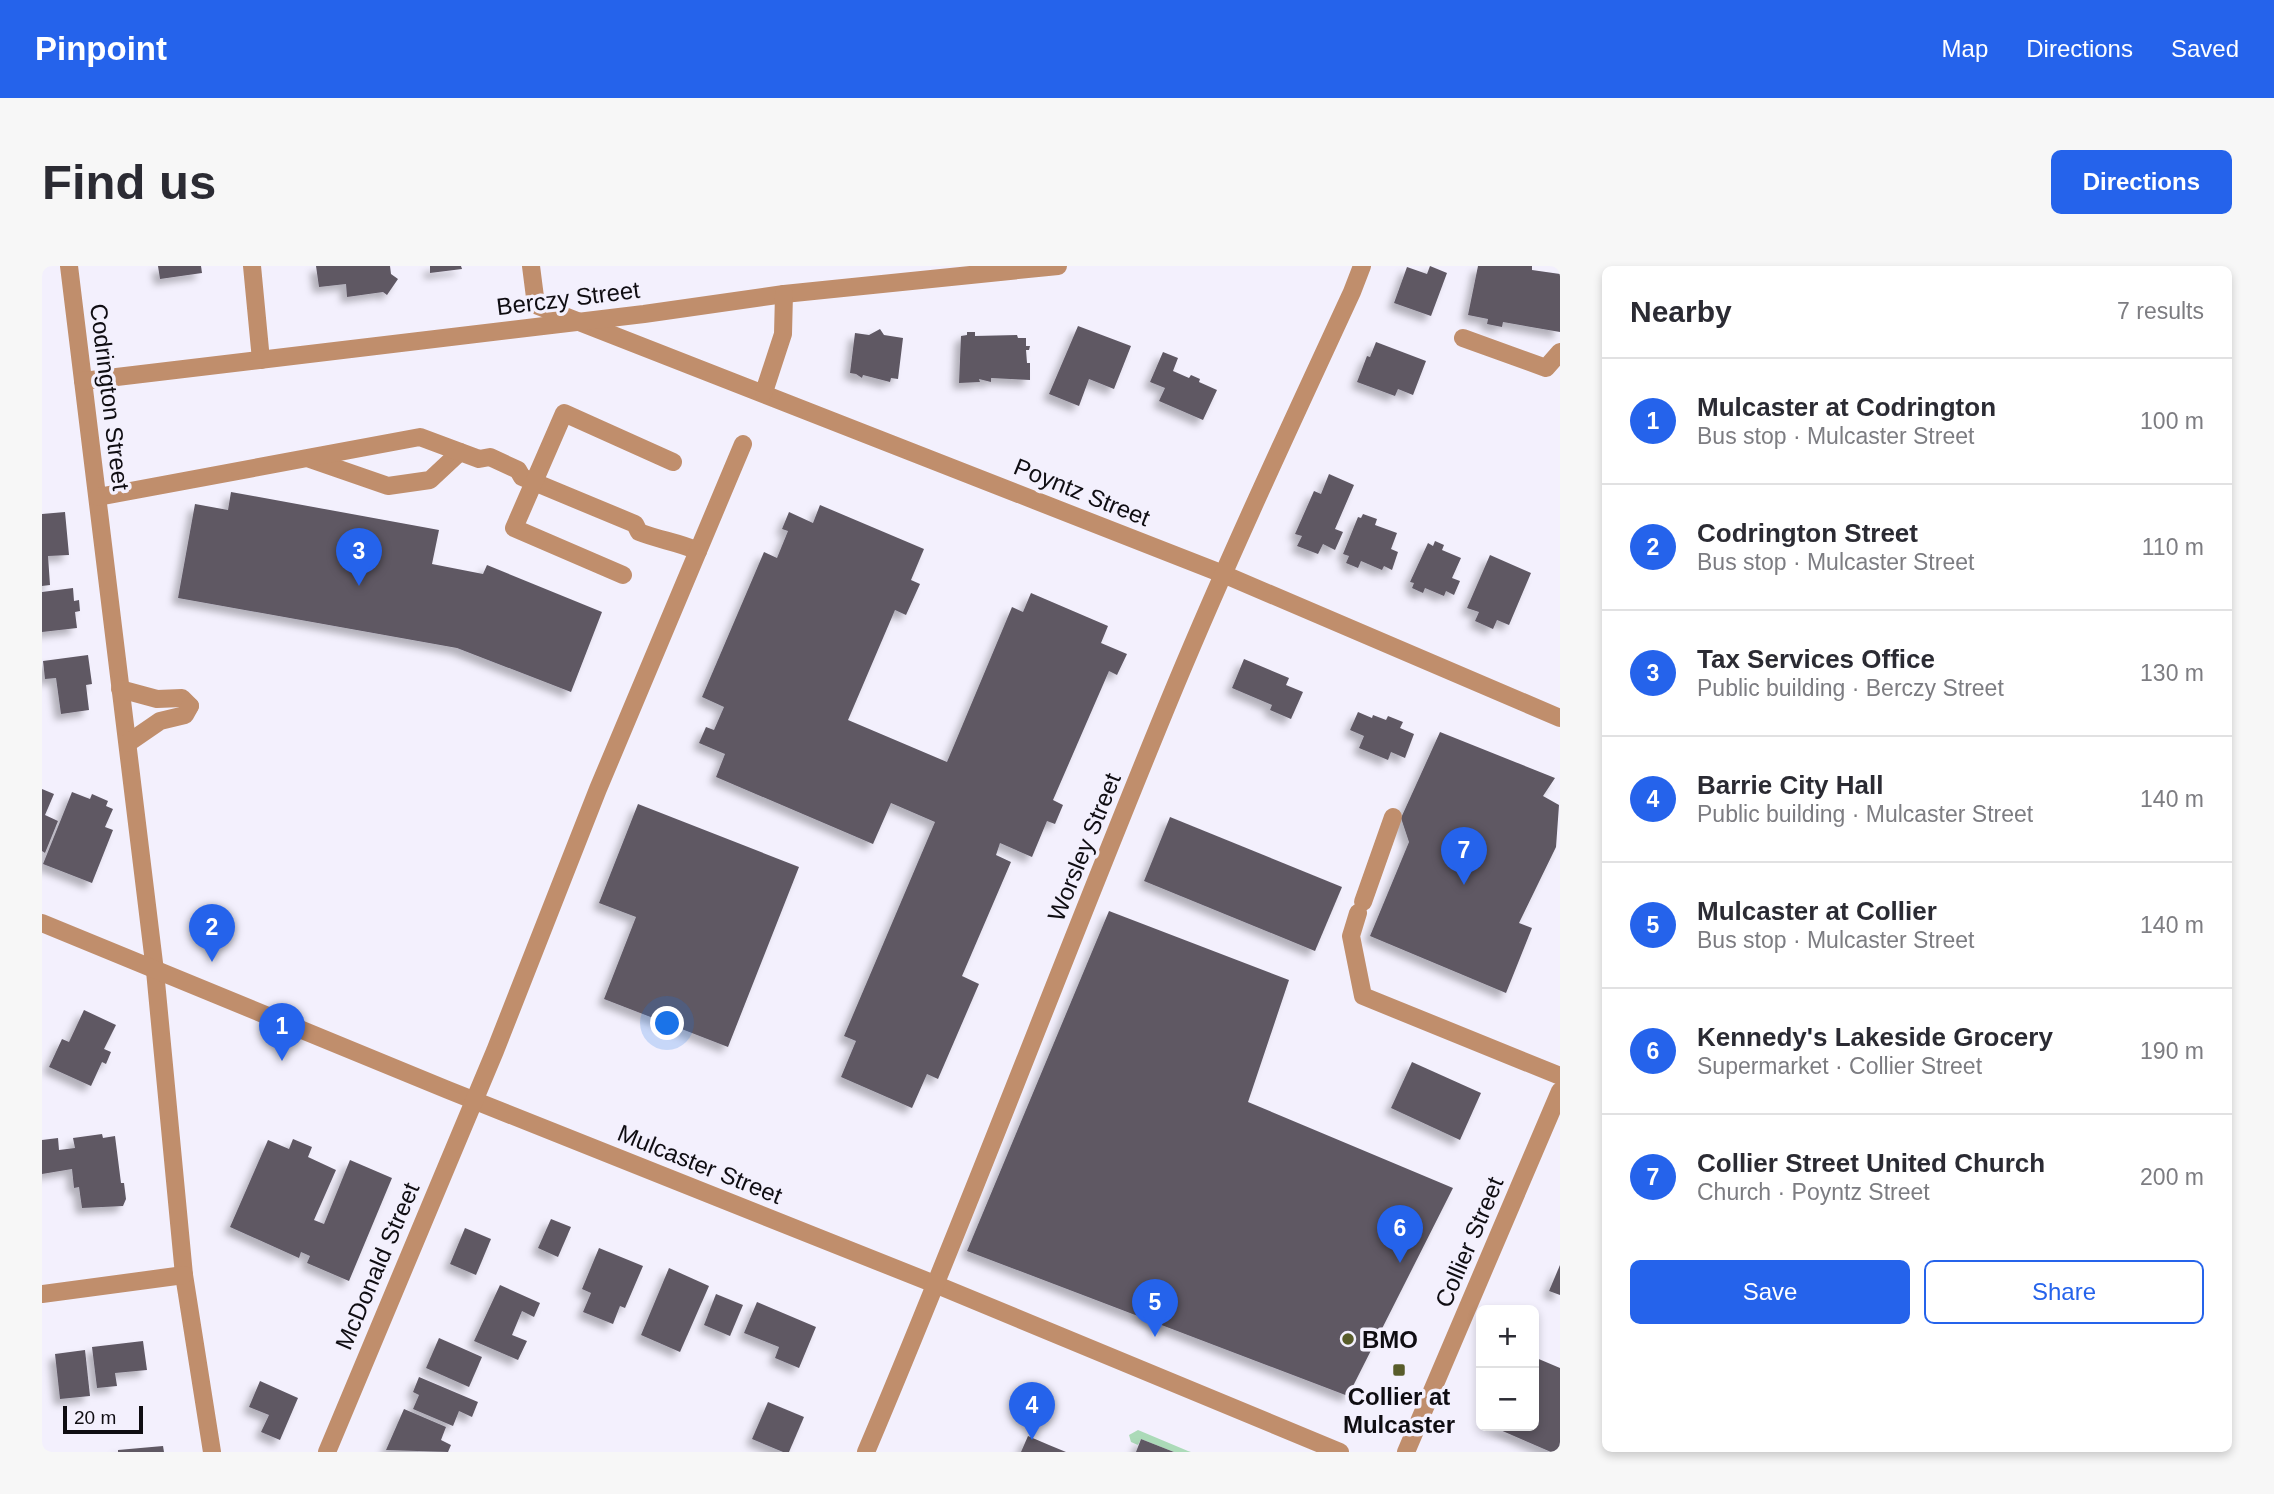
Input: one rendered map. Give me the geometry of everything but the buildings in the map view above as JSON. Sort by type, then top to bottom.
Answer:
[{"type":"street","name":"Codrington Street","points":[[69,266],[155,971],[184,1275],[212,1452]]},
{"type":"street","points":[[252,266],[261,360]]},
{"type":"street","name":"Poyntz Street","points":[[531,266],[537,304],[1223,574],[1560,718]]},
{"type":"street","name":"Berczy Street","points":[[83,381],[783,294],[1058,266]]},
{"type":"street","name":"Worsley Street","points":[[866,1452],[937,1285],[1165,712],[1223,574],[1362,266]]},
{"type":"street","points":[[764,393],[783,334],[783,294]]},
{"type":"street","points":[[1463,338],[1546,368],[1560,352]]},
{"type":"street","points":[[623,575],[514,528],[527,479],[564,413],[673,462]]},
{"type":"street","points":[[98,497],[420,437],[479,459],[486,468],[513,480],[527,479],[635,524],[644,521],[698,551]]},
{"type":"street","name":"McDonald Street","points":[[327,1452],[495,1051],[592,804],[743,444]]},
{"type":"street","points":[[306,458],[388,486],[430,480],[460,453]]},
{"type":"street","points":[[120,689],[157,699],[183,698],[196,705],[184,715],[160,721],[128,743]]},
{"type":"street","points":[[1393,817],[1350,936],[1363,996],[1560,1076]]},
{"type":"street","name":"Mulcaster Street","points":[[42,923],[473,1100],[937,1285],[1340,1452]]},
{"type":"street","name":"Collier Street","points":[[1406,1452],[1560,1091]]},
{"type":"street","points":[[42,1294],[184,1275]]},
{"type":"green space","points":[[1138,1430],[1191,1452],[1174,1452],[1141,1439],[1138,1445],[1131,1442],[1129,1435]]},
{"type":"place","name":"Tax Services Office","points":[[359,586]]},
{"type":"place","name":"Collier Street United Church","points":[[1464,885]]},
{"type":"place","name":"Codrington Street","points":[[212,962]]},
{"type":"place","name":"Mulcaster at Codrington","points":[[282,1061]]},
{"type":"place","name":"Kennedy's Lakeside Grocery","points":[[1400,1263]]},
{"type":"place","name":"Mulcaster at Collier","points":[[1155,1337]]},
{"type":"place","name":"BMO","points":[[1348,1339]]},
{"type":"place","name":"Collier at Mulcaster","points":[[1399,1370]]},
{"type":"place","name":"Barrie City Hall","points":[[1032,1440]]}]
